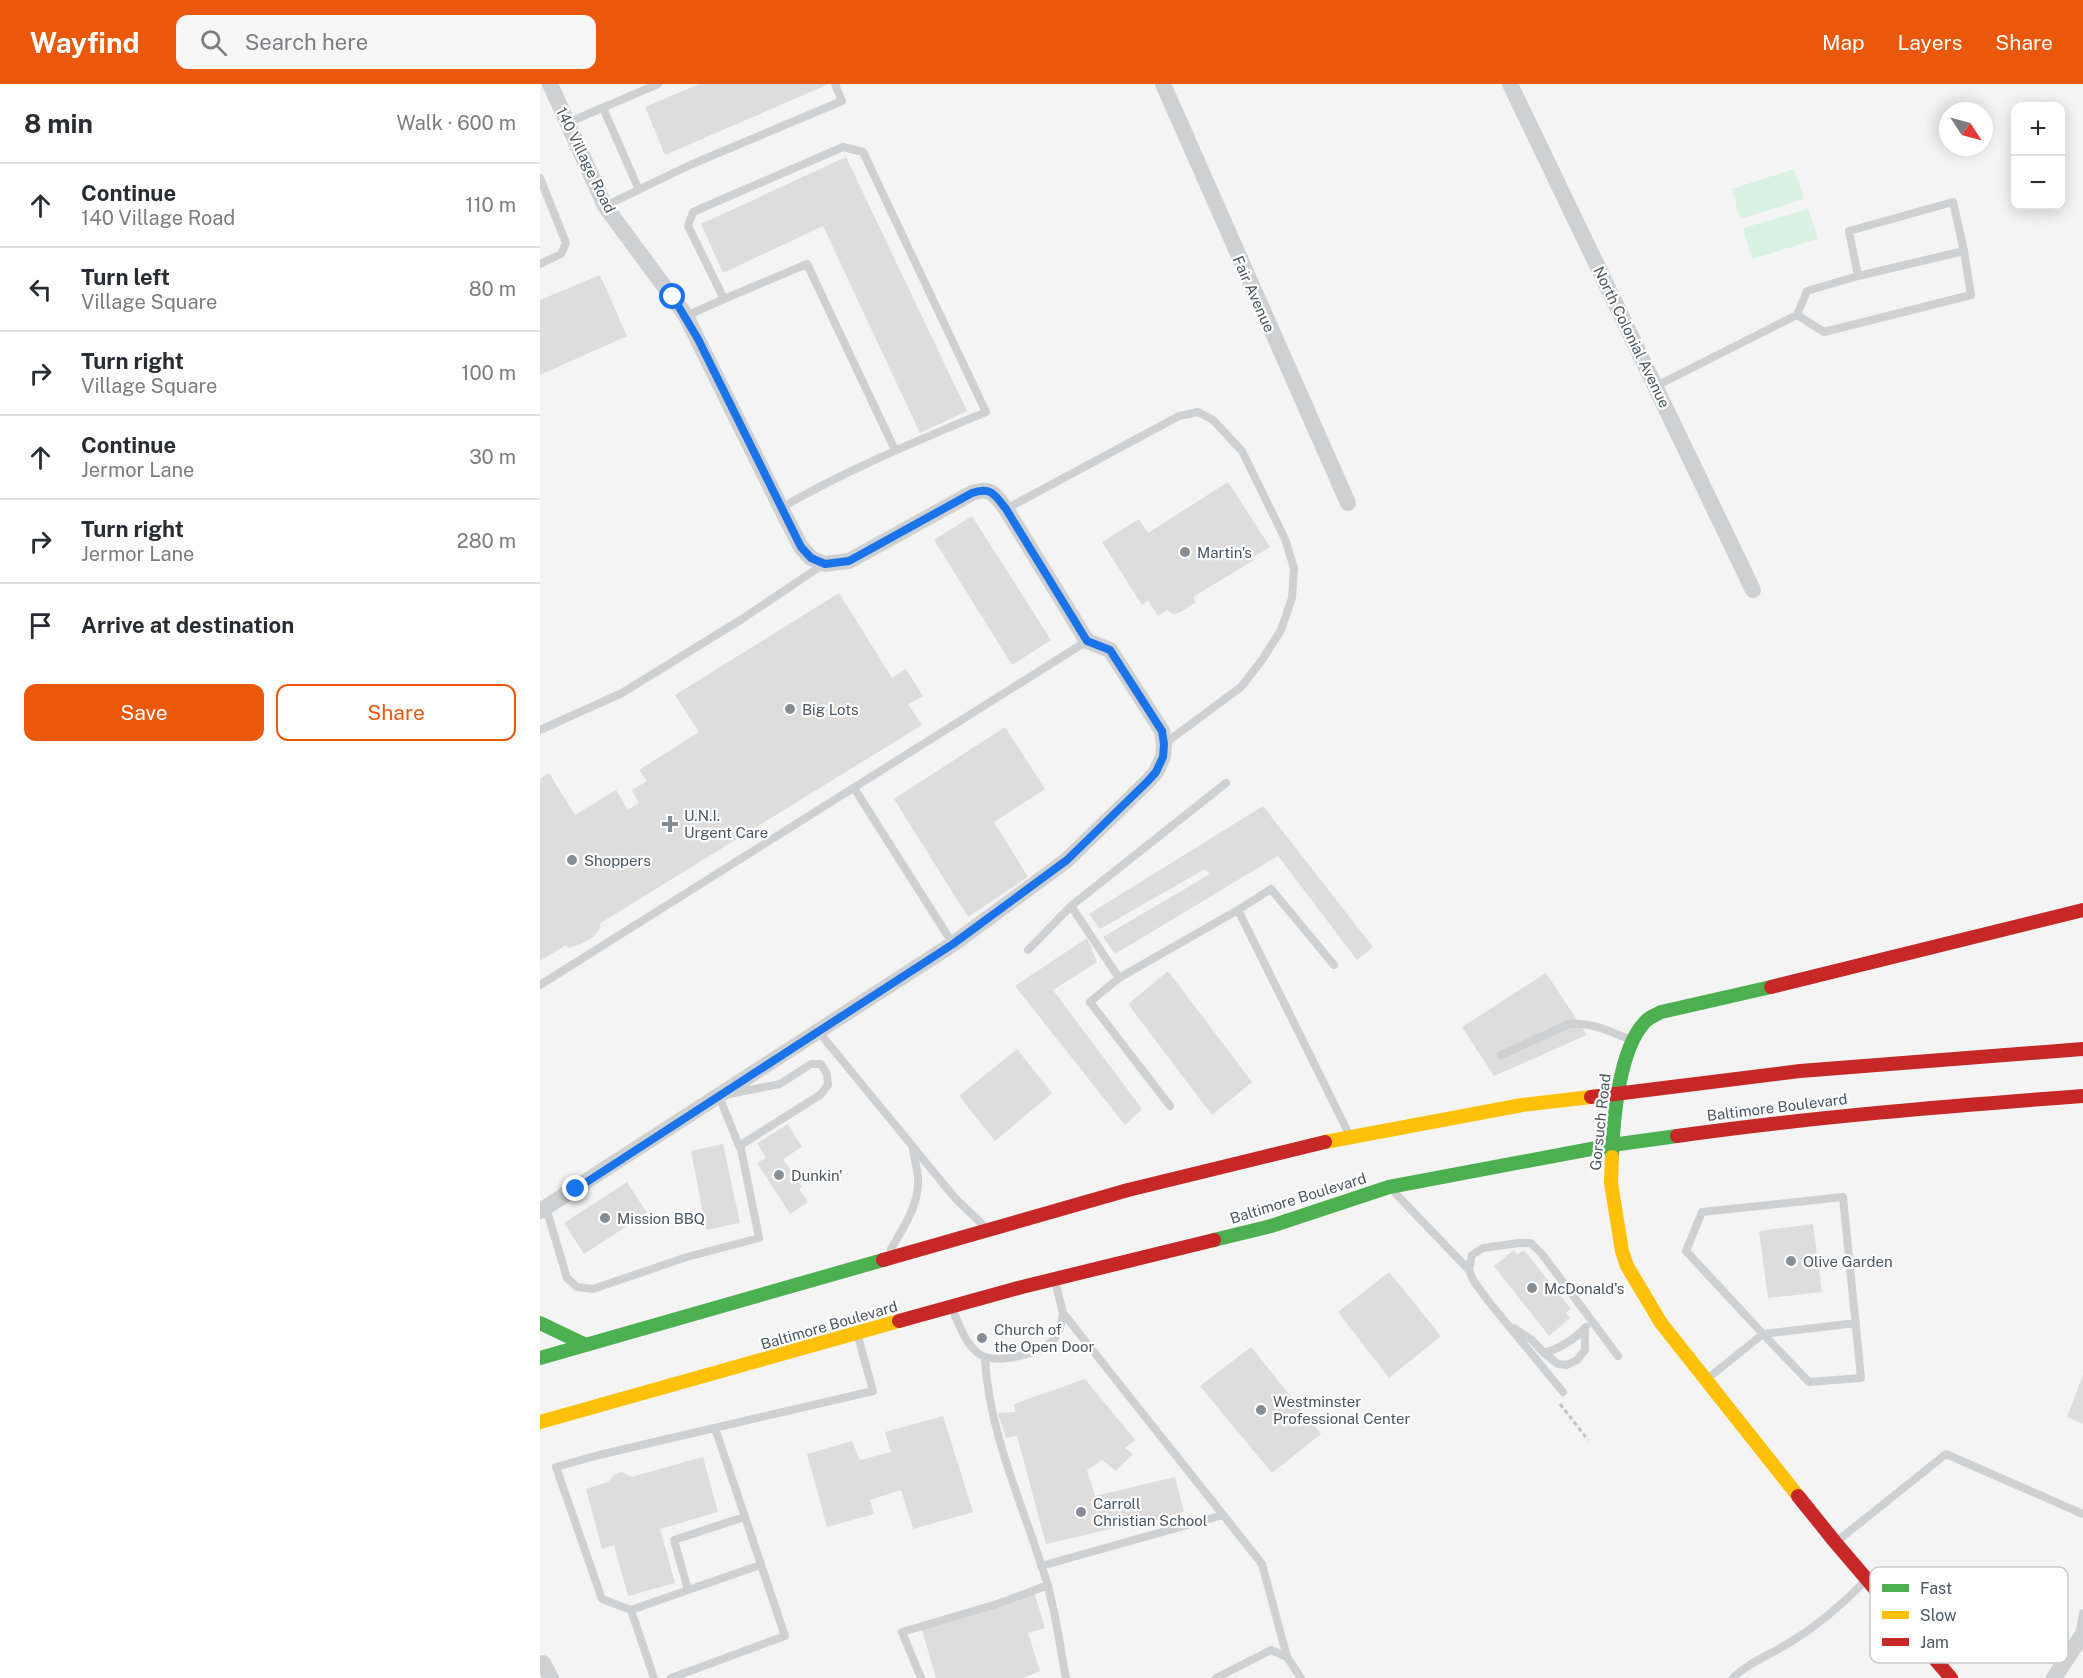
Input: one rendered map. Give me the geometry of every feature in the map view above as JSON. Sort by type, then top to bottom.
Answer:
[{"type":"main road","name":"Gorsuch Road","points":[[1870,1585],[1661,1323],[1627,1266],[1622,1251],[1611,1183],[1612,1145],[1622,1067],[1632,1041],[1646,1020],[1676,1007],[1796,981],[2083,910]]},
{"type":"main road","name":"Baltimore Boulevard","points":[[540,1358],[1128,1190],[1350,1136],[1522,1105],[1619,1092],[1800,1071],[2083,1049]]},
{"type":"main road","name":"Baltimore Boulevard","points":[[540,1422],[1055,1279],[1271,1226],[1389,1187],[1612,1145],[1740,1127],[1905,1109],[2083,1096]]},
{"type":"main road","points":[[540,1323],[586,1345]]},
{"type":"main road","name":"Gorsuch Road","points":[[1938,1663],[1951,1678]]},
{"type":"street","name":"140 Village Road","points":[[550,84],[605,206],[686,316],[801,547],[811,558],[825,564]]},
{"type":"street","name":"Fair Avenue","points":[[1163,84],[1348,503]]},
{"type":"street","name":"North Colonial Avenue","points":[[1510,84],[1753,590]]},
{"type":"street","points":[[543,1210],[953,944],[1067,860],[1151,777],[1163,757],[1162,731],[1134,687],[1110,650],[1087,641],[1006,509],[995,495],[981,489],[849,561],[825,564]]},
{"type":"street","points":[[2068,1657],[2081,1637]]},
{"type":"street","points":[[540,1665],[543,1663],[551,1678]]},
{"type":"street","points":[[2054,1678],[2064,1663]]},
{"type":"lane","points":[[567,123],[658,84]]},
{"type":"lane","points":[[605,206],[690,165],[843,101],[835,84]]},
{"type":"lane","points":[[603,108],[639,190]]},
{"type":"lane","points":[[724,299],[688,225],[693,212],[843,147],[863,152],[986,412],[895,450],[818,486],[781,508]]},
{"type":"lane","points":[[540,178],[566,243],[561,254],[540,264]]},
{"type":"lane","points":[[1797,315],[1824,332],[1971,295],[1953,202],[1849,231],[1858,276]]},
{"type":"lane","points":[[1656,386],[1797,315],[1806,291],[1964,251]]},
{"type":"lane","points":[[686,316],[807,264],[895,450]]},
{"type":"lane","points":[[1006,509],[1179,416],[1198,412],[1214,420],[1242,451],[1285,539],[1293,568],[1292,598],[1281,630],[1241,687],[1164,744]]},
{"type":"lane","points":[[540,730],[622,693],[742,619],[825,564]]},
{"type":"lane","points":[[540,985],[1087,641]]},
{"type":"lane","points":[[1028,950],[1071,906],[1226,783]]},
{"type":"lane","points":[[854,788],[953,944]]},
{"type":"lane","points":[[1170,1106],[1090,1002],[1119,978],[1271,889],[1334,965]]},
{"type":"lane","points":[[1071,906],[1119,978]]},
{"type":"lane","points":[[1238,910],[1350,1136]]},
{"type":"lane","points":[[1501,1055],[1569,1024],[1600,1028],[1632,1041]]},
{"type":"lane","points":[[818,1031],[912,1148],[955,1198],[989,1231]]},
{"type":"lane","points":[[543,1210],[567,1278],[577,1287],[593,1289],[687,1257],[759,1238],[739,1146],[719,1096],[780,1084],[811,1064],[821,1064],[827,1074],[828,1085],[820,1095],[739,1146]]},
{"type":"lane","points":[[885,1261],[912,1210],[917,1194],[918,1178],[912,1148]]},
{"type":"lane","points":[[1389,1187],[1469,1270],[1473,1280],[1563,1392]]},
{"type":"lane","points":[[1843,1197],[1861,1378],[1809,1383],[1763,1334],[1686,1251],[1702,1212],[1843,1197]]},
{"type":"lane","points":[[1469,1270],[1472,1255],[1483,1248],[1531,1243],[1542,1254],[1618,1356]]},
{"type":"lane","points":[[951,1307],[966,1339],[977,1353],[986,1358],[1000,1359],[1023,1354],[1050,1342],[1061,1324],[1063,1313],[1055,1279]]},
{"type":"lane","points":[[1063,1313],[1262,1564],[1287,1657],[1301,1678]]},
{"type":"lane","points":[[1508,1324],[1532,1340],[1558,1364],[1567,1365],[1576,1360],[1584,1350],[1585,1328],[1590,1317]]},
{"type":"lane","points":[[1706,1380],[1763,1334],[1856,1323]]},
{"type":"lane","points":[[1544,1353],[1556,1350],[1585,1328]]},
{"type":"lane","points":[[760,1565],[631,1610],[602,1599],[556,1467],[873,1391],[858,1334]]},
{"type":"lane","points":[[986,1358],[986,1383],[992,1416],[1047,1585],[1066,1678]]},
{"type":"lane","points":[[671,1678],[785,1636],[715,1428]]},
{"type":"lane","points":[[1835,1542],[1946,1454],[2083,1514]]},
{"type":"lane","points":[[1041,1566],[1223,1515]]},
{"type":"lane","points":[[688,1590],[674,1540],[744,1516]]},
{"type":"lane","points":[[1733,1678],[1754,1662],[1814,1627],[1838,1609],[1866,1580]]},
{"type":"lane","points":[[921,1678],[902,1632],[997,1604],[1047,1585]]},
{"type":"lane","points":[[631,1610],[654,1678]]},
{"type":"lane","points":[[2081,1637],[2083,1613]]},
{"type":"lane","points":[[1216,1678],[1271,1650],[1287,1657]]},
{"type":"green space","points":[[1794,169],[1804,199],[1740,219],[1732,189]]},
{"type":"green space","points":[[1808,209],[1818,239],[1752,259],[1743,228]]},
{"type":"building","points":[[699,84],[829,84],[665,155],[645,107]]},
{"type":"building","points":[[846,157],[967,411],[920,433],[823,226],[723,273],[701,224]]},
{"type":"building","points":[[600,275],[627,336],[540,375],[540,300]]},
{"type":"building","name":"Martin's","points":[[1228,482],[1270,547],[1252,558],[1254,560],[1193,597],[1196,602],[1179,613],[1174,614],[1167,610],[1158,616],[1148,600],[1142,605],[1102,542],[1139,519],[1148,533]]},
{"type":"building","points":[[972,516],[1051,640],[1012,665],[934,540]]},
{"type":"building","points":[[839,593],[892,678],[906,669],[923,696],[908,704],[922,725],[599,924],[601,927],[593,937],[568,948],[566,945],[540,961],[540,779],[549,773],[575,815],[616,790],[628,810],[639,803],[632,790],[647,781],[639,770],[699,732],[675,695]]},
{"type":"building","points":[[1005,727],[1045,789],[994,822],[1028,877],[968,917],[894,799]]},
{"type":"building","points":[[1263,806],[1373,947],[1357,960],[1278,856],[1115,954],[1103,937],[1210,874],[1205,869],[1100,929],[1089,914]]},
{"type":"building","points":[[1087,938],[1097,962],[1053,990],[1142,1109],[1125,1125],[1015,986]]},
{"type":"building","points":[[1168,971],[1252,1082],[1212,1115],[1128,1004]]},
{"type":"building","points":[[1546,973],[1587,1035],[1494,1076],[1462,1027]]},
{"type":"building","points":[[1017,1049],[1052,1093],[995,1141],[959,1096]]},
{"type":"building","name":"Dunkin'","points":[[788,1124],[802,1147],[783,1159],[802,1187],[799,1189],[808,1202],[790,1214],[757,1163],[766,1158],[757,1143]]},
{"type":"building","points":[[723,1144],[740,1223],[706,1230],[691,1151]]},
{"type":"building","name":"Mission BBQ","points":[[627,1182],[647,1213],[584,1254],[564,1223]]},
{"type":"building","name":"Olive Garden","points":[[1813,1224],[1822,1292],[1768,1298],[1759,1231]]},
{"type":"building","name":"McDonald's","points":[[1514,1250],[1517,1255],[1524,1250],[1571,1309],[1566,1313],[1570,1318],[1549,1336],[1494,1266]]},
{"type":"building","points":[[1389,1272],[1441,1336],[1389,1378],[1338,1312]]},
{"type":"building","name":"Westminster Professional Center","points":[[1251,1347],[1321,1434],[1272,1473],[1200,1386]]},
{"type":"building","points":[[2083,1375],[2083,1424],[2067,1417]]},
{"type":"building","points":[[1085,1379],[1135,1440],[1125,1448],[1133,1454],[1116,1471],[1102,1460],[1087,1470],[1095,1496],[1175,1477],[1184,1512],[1046,1544],[1017,1436],[1006,1438],[998,1413],[1015,1412],[1014,1404]]},
{"type":"building","points":[[943,1416],[973,1512],[913,1529],[901,1490],[870,1500],[874,1514],[827,1527],[807,1454],[852,1441],[860,1460],[891,1452],[885,1432]]},
{"type":"building","points":[[703,1457],[718,1512],[660,1529],[675,1583],[628,1596],[614,1545],[602,1549],[586,1489],[608,1482],[615,1474],[622,1472],[631,1477]]},
{"type":"building","points":[[1034,1592],[1045,1628],[1028,1633],[1040,1671],[1023,1678],[936,1678],[921,1627]]},
{"type":"traffic: fast","points":[[1612,1157],[1616,1105],[1623,1067],[1636,1034],[1645,1022],[1661,1012],[1771,987]]},
{"type":"traffic: fast","points":[[1214,1240],[1271,1226],[1389,1187],[1612,1145],[1677,1136]]},
{"type":"traffic: fast","points":[[540,1358],[883,1260]]},
{"type":"traffic: fast","points":[[540,1323],[586,1345]]},
{"type":"traffic: slow","points":[[1325,1142],[1522,1105],[1591,1097]]},
{"type":"traffic: slow","points":[[1612,1157],[1611,1183],[1622,1251],[1627,1266],[1661,1323],[1798,1496]]},
{"type":"traffic: slow","points":[[540,1422],[899,1321]]},
{"type":"traffic: jam","points":[[1771,987],[2083,910]]},
{"type":"traffic: jam","points":[[1591,1097],[1800,1071],[2083,1049]]},
{"type":"traffic: jam","points":[[1677,1136],[1778,1123],[2083,1096]]},
{"type":"traffic: jam","points":[[883,1260],[1128,1190],[1325,1142]]},
{"type":"traffic: jam","points":[[899,1321],[1022,1287],[1214,1240]]},
{"type":"traffic: jam","points":[[1798,1496],[1870,1583]]},
{"type":"traffic: jam","points":[[1938,1663],[1951,1678]]},
{"type":"place","name":"Martin's","points":[[1185,552]]},
{"type":"place","name":"Big Lots","points":[[790,709]]},
{"type":"place","name":"U.N.I. Urgent Care","points":[[670,824]]},
{"type":"place","name":"Shoppers","points":[[572,860]]},
{"type":"place","name":"Dunkin'","points":[[779,1175]]},
{"type":"place","name":"Mission BBQ","points":[[605,1218]]},
{"type":"place","name":"Olive Garden","points":[[1791,1261]]},
{"type":"place","name":"McDonald's","points":[[1532,1288]]},
{"type":"place","name":"Church of the Open Door","points":[[982,1338]]},
{"type":"place","name":"Westminster Professional Center","points":[[1261,1410]]},
{"type":"place","name":"Carroll Christian School","points":[[1081,1512]]},
{"type":"route","points":[[576,1189],[984,922],[1067,860],[1156,772],[1164,750],[1162,731],[1110,650],[1087,641],[1006,509],[989,491],[981,489],[972,493],[849,561],[825,564],[811,558],[801,547],[698,339],[673,297]]}]
